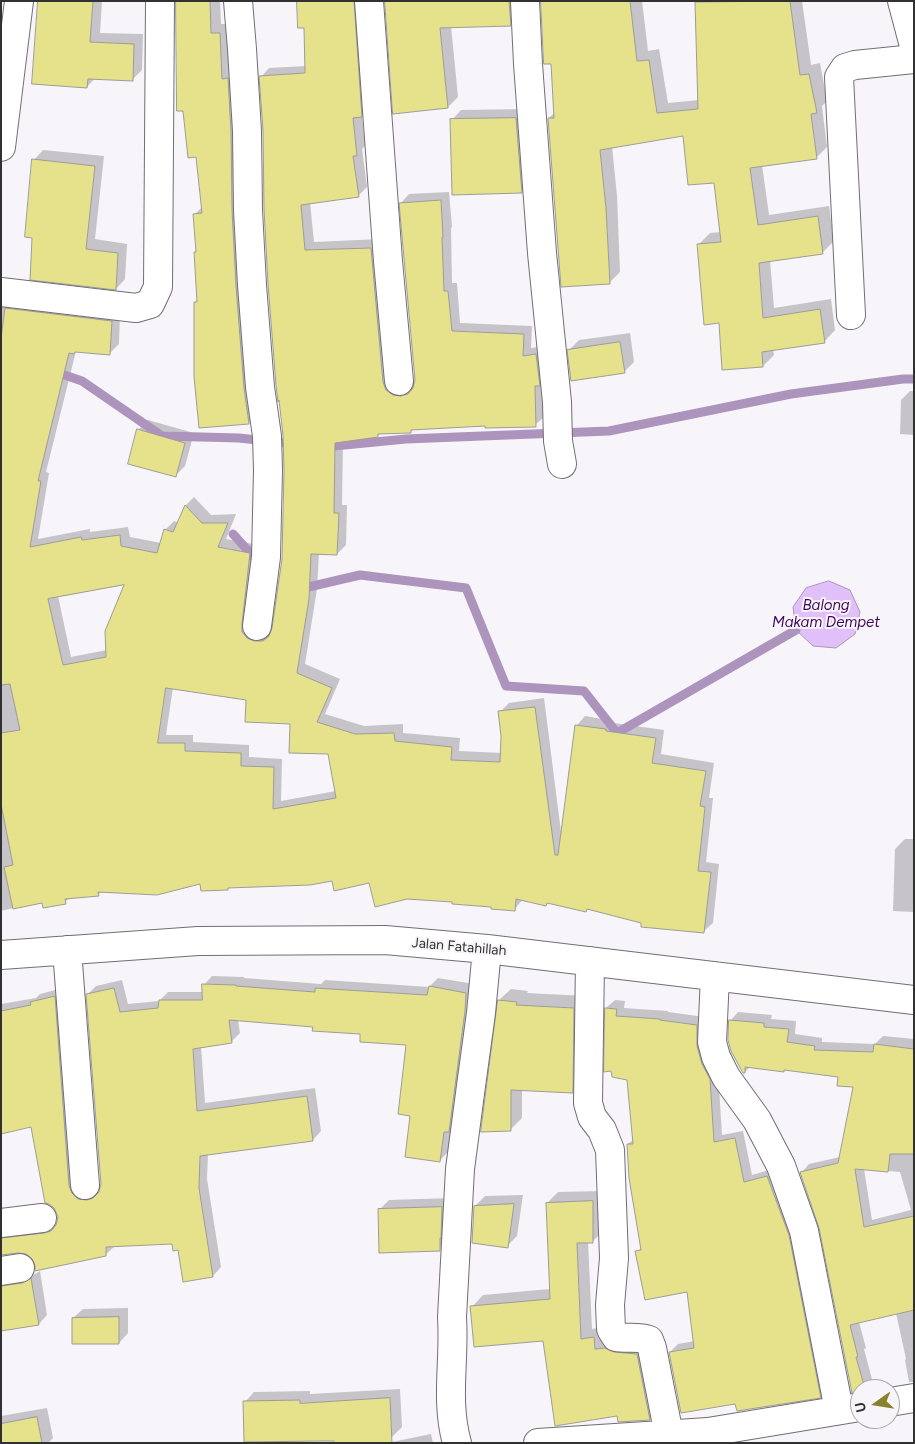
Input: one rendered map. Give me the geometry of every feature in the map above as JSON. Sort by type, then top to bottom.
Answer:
[{"type":"street","points":[[1,147],[19,1]]},
{"type":"street","points":[[1,292],[136,308],[150,304],[158,287],[160,1]]},
{"type":"street","points":[[238,1],[247,131],[248,210],[252,285],[260,387],[267,436],[266,557],[257,626]]},
{"type":"street","points":[[369,1],[388,261],[399,381]]},
{"type":"street","points":[[525,1],[542,253],[557,402],[560,453]]},
{"type":"street","points":[[902,1],[914,46]]},
{"type":"street","points":[[851,315],[839,77],[845,68],[855,65],[914,59]]},
{"type":"street","name":"Jalan Fatahillah","points":[[1,955],[208,940],[385,940],[487,949],[914,1000]]},
{"type":"street","points":[[457,1443],[452,1425],[450,1392],[453,1338],[452,1317],[460,1179],[487,949]]},
{"type":"street","points":[[67,950],[85,1185]]},
{"type":"street","points":[[590,961],[588,1104],[592,1117],[602,1130],[610,1150],[614,1258],[610,1305],[611,1328],[616,1337],[650,1340],[670,1435]]},
{"type":"street","points":[[538,1443],[708,1432],[850,1409],[804,1231],[780,1166],[757,1120],[726,1077],[716,1057],[712,1042],[715,976]]},
{"type":"street","points":[[1,1223],[42,1218]]},
{"type":"street","points":[[900,1400],[914,1398]]},
{"type":"water","name":"Balong Makam Dempet","points":[[829,581],[850,590],[860,612],[855,634],[836,648],[813,646],[796,630],[793,607],[806,588]]},
{"type":"building","points":[[38,1],[93,1],[90,42],[134,44],[133,81],[88,79],[87,88],[32,84]]},
{"type":"building","points":[[176,1],[210,1],[211,33],[220,33],[222,79],[228,78],[236,286],[244,388],[249,424],[199,428],[194,377],[194,302],[197,302],[193,214],[202,213],[196,157],[188,158],[183,111],[177,111]]},
{"type":"building","points":[[297,1],[354,1],[362,117],[353,118],[357,156],[353,156],[359,197],[301,205],[305,250],[371,248],[383,382],[386,390],[393,395],[401,396],[408,394],[413,388],[415,380],[399,203],[441,200],[444,291],[448,291],[452,331],[524,334],[523,356],[536,354],[540,386],[535,386],[536,427],[485,428],[485,426],[411,430],[411,433],[378,434],[378,437],[335,443],[334,513],[339,513],[337,555],[311,554],[309,599],[297,673],[332,688],[317,722],[355,734],[394,733],[395,741],[452,747],[451,760],[500,762],[501,736],[498,711],[535,707],[555,855],[558,855],[575,725],[656,738],[652,763],[706,771],[700,806],[705,807],[698,871],[711,872],[704,933],[641,927],[641,923],[587,909],[586,912],[547,903],[546,906],[516,899],[515,911],[452,904],[452,902],[407,899],[375,907],[369,883],[334,891],[332,881],[310,885],[228,888],[228,890],[201,891],[200,884],[157,895],[98,892],[99,896],[65,899],[66,904],[43,908],[42,903],[13,909],[4,867],[13,865],[1,804],[1,733],[20,730],[10,684],[1,685],[1,338],[5,308],[112,321],[110,355],[69,353],[38,481],[41,481],[30,547],[81,537],[82,540],[120,535],[121,546],[157,553],[164,529],[173,532],[185,505],[202,523],[228,523],[218,547],[250,553],[242,632],[247,638],[254,641],[263,641],[269,636],[272,628],[282,559],[284,470],[283,435],[276,385],[268,284],[264,209],[263,130],[259,76],[305,73],[304,28],[298,28]],"holes":[[[124,585],[105,631],[106,657],[63,665],[48,599]],[[166,688],[246,700],[245,722],[290,724],[289,753],[328,754],[336,798],[273,809],[274,767],[241,766],[241,753],[185,751],[185,743],[158,743]]]},
{"type":"building","points":[[385,1],[509,1],[511,26],[440,28],[448,108],[393,114]]},
{"type":"building","points":[[541,1],[630,1],[637,61],[649,60],[657,113],[698,109],[695,2],[790,1],[800,75],[809,74],[817,113],[811,114],[817,159],[750,168],[758,225],[818,216],[823,254],[759,263],[763,318],[820,309],[825,343],[762,352],[763,367],[722,370],[719,323],[704,325],[697,244],[721,242],[714,183],[688,185],[683,136],[600,150],[606,208],[610,284],[561,287],[548,118],[554,118],[551,64],[544,64]]},
{"type":"building","points":[[516,118],[522,193],[452,195],[450,119]]},
{"type":"building","points":[[32,159],[95,166],[86,249],[118,253],[116,290],[30,280],[32,238],[25,237]]},
{"type":"building","points":[[620,342],[625,373],[571,381],[567,350]]},
{"type":"building","points":[[137,429],[185,443],[176,477],[128,464]]},
{"type":"building","points":[[202,984],[315,992],[315,988],[427,995],[429,986],[466,993],[449,1132],[444,1132],[440,1162],[405,1157],[410,1116],[398,1114],[406,1045],[360,1042],[360,1034],[312,1031],[313,1027],[229,1020],[232,1043],[193,1049],[197,1111],[307,1096],[313,1141],[200,1156],[199,1188],[213,1277],[183,1282],[178,1250],[173,1251],[172,1244],[106,1247],[106,1256],[35,1271],[32,1259],[26,1254],[1,1255],[1,1238],[51,1231],[56,1225],[58,1217],[54,1208],[45,1203],[31,1127],[1,1134],[1,1011],[31,1005],[30,1002],[55,996],[69,1186],[72,1193],[78,1199],[87,1200],[93,1198],[99,1192],[101,1184],[86,994],[114,988],[120,1012],[158,1008],[159,1000],[202,1000]]},
{"type":"building","points":[[498,1000],[517,1002],[516,1005],[574,1008],[573,1093],[511,1090],[511,1131],[481,1132]]},
{"type":"building","points":[[605,1008],[617,1009],[616,1016],[660,1019],[697,1025],[697,1046],[702,1064],[710,1079],[714,1142],[735,1138],[744,1182],[767,1176],[789,1235],[821,1398],[737,1411],[735,1404],[681,1413],[669,1352],[694,1348],[687,1292],[645,1300],[635,1251],[641,1250],[629,1178],[627,1144],[633,1144],[627,1080],[612,1077],[611,1071],[604,1072]]},
{"type":"building","points":[[729,1020],[764,1023],[764,1027],[789,1029],[787,1042],[815,1046],[814,1050],[873,1052],[874,1044],[914,1049],[914,1154],[890,1154],[888,1172],[855,1169],[864,1227],[914,1216],[914,1310],[850,1325],[862,1379],[850,1379],[850,1383],[819,1228],[800,1172],[838,1163],[853,1087],[837,1086],[838,1077],[784,1070],[784,1072],[745,1067],[745,1073],[743,1073],[731,1051],[728,1040]]},
{"type":"building","points":[[593,1201],[593,1243],[577,1243],[581,1339],[594,1337],[595,1349],[605,1348],[614,1352],[637,1354],[650,1420],[618,1422],[617,1416],[555,1426],[543,1341],[474,1347],[470,1306],[550,1299],[546,1203]]},
{"type":"building","points":[[514,1204],[508,1248],[472,1243],[474,1206]]},
{"type":"building","points":[[442,1207],[440,1251],[379,1253],[378,1209]]},
{"type":"building","points":[[31,1278],[39,1325],[1,1331],[1,1286],[22,1283]]},
{"type":"building","points":[[119,1317],[119,1344],[72,1344],[72,1318]]},
{"type":"building","points":[[390,1398],[392,1443],[334,1443],[334,1441],[244,1442],[243,1401],[300,1400],[300,1403]]},
{"type":"building","points":[[37,1417],[42,1443],[1,1443],[1,1424]]},
{"type":"waterway","points":[[53,371],[82,381],[162,436],[239,438],[294,444]]},
{"type":"waterway","points":[[324,447],[406,439],[609,431],[791,394],[914,379]]},
{"type":"waterway","points":[[233,534],[260,564]]},
{"type":"waterway","points":[[300,589],[360,575],[466,588],[506,686],[584,691],[617,733],[796,630]]}]
